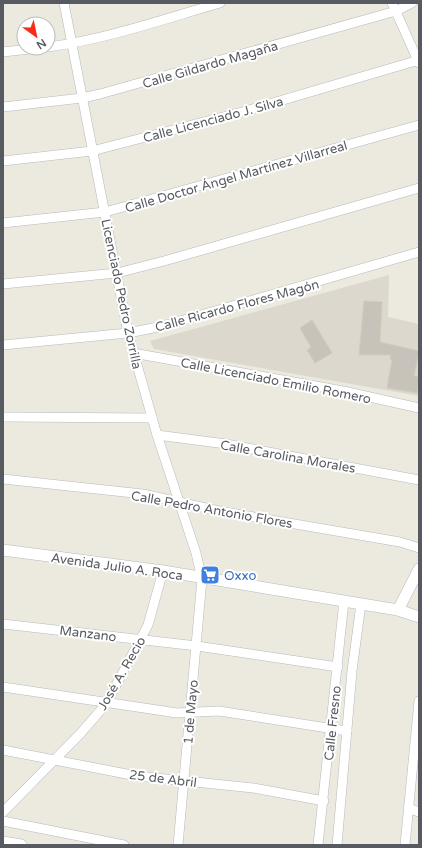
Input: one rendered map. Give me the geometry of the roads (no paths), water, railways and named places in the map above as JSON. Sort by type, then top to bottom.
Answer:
[{"type":"street","name":"Licenciado Pedro Zorrilla","points":[[64,3],[128,333],[157,435],[196,553],[202,579]]},
{"type":"street","points":[[56,46],[72,43],[220,3]]},
{"type":"street","name":"Calle Gildardo Magaña","points":[[3,107],[82,98],[412,3]]},
{"type":"street","points":[[394,7],[419,61]]},
{"type":"street","points":[[3,52],[16,51]]},
{"type":"street","name":"Calle Licenciado J. Silva","points":[[3,161],[92,151],[242,112],[419,61]]},
{"type":"street","name":"Calle Doctor Ángel Martínez Villarreal","points":[[3,223],[105,212],[419,125]]},
{"type":"street","points":[[3,284],[117,273],[179,257],[419,188]]},
{"type":"street","name":"Calle Ricardo Flores Magón","points":[[3,345],[128,333],[163,326],[419,252]]},
{"type":"street","name":"Calle Licenciado Emilio Romero","points":[[133,353],[343,391],[419,408]]},
{"type":"street","points":[[3,417],[152,418]]},
{"type":"street","name":"Calle Carolina Morales","points":[[157,435],[226,444],[419,480]]},
{"type":"street","name":"Calle Pedro Antonio Flores","points":[[3,479],[143,494],[219,511],[400,542],[419,548]]},
{"type":"street","name":"Avenida Julio A. Roca","points":[[3,550],[163,572],[344,601],[398,610],[419,617]]},
{"type":"street","points":[[398,610],[419,569]]},
{"type":"street","name":"José A. Recio","points":[[3,812],[80,734],[106,704],[153,611],[163,572]]},
{"type":"street","name":"1 de Mayo","points":[[178,845],[202,579]]},
{"type":"street","name":"Calle Fresno","points":[[318,845],[324,801],[344,601]]},
{"type":"street","name":"Calle Fresno","points":[[337,845],[352,671],[361,604]]},
{"type":"street","name":"Manzano","points":[[3,624],[197,646],[338,667]]},
{"type":"street","points":[[3,687],[106,704],[176,713],[219,711],[347,731]]},
{"type":"street","points":[[405,845],[408,808],[417,747],[419,701]]},
{"type":"street","name":"25 de Abril","points":[[3,750],[136,776],[253,788],[324,801]]},
{"type":"street","points":[[408,808],[419,812]]},
{"type":"street","points":[[3,821],[124,845]]},
{"type":"street","points":[[3,842],[21,845]]},
{"type":"place","name":"Oxxo","points":[[210,575]]}]
